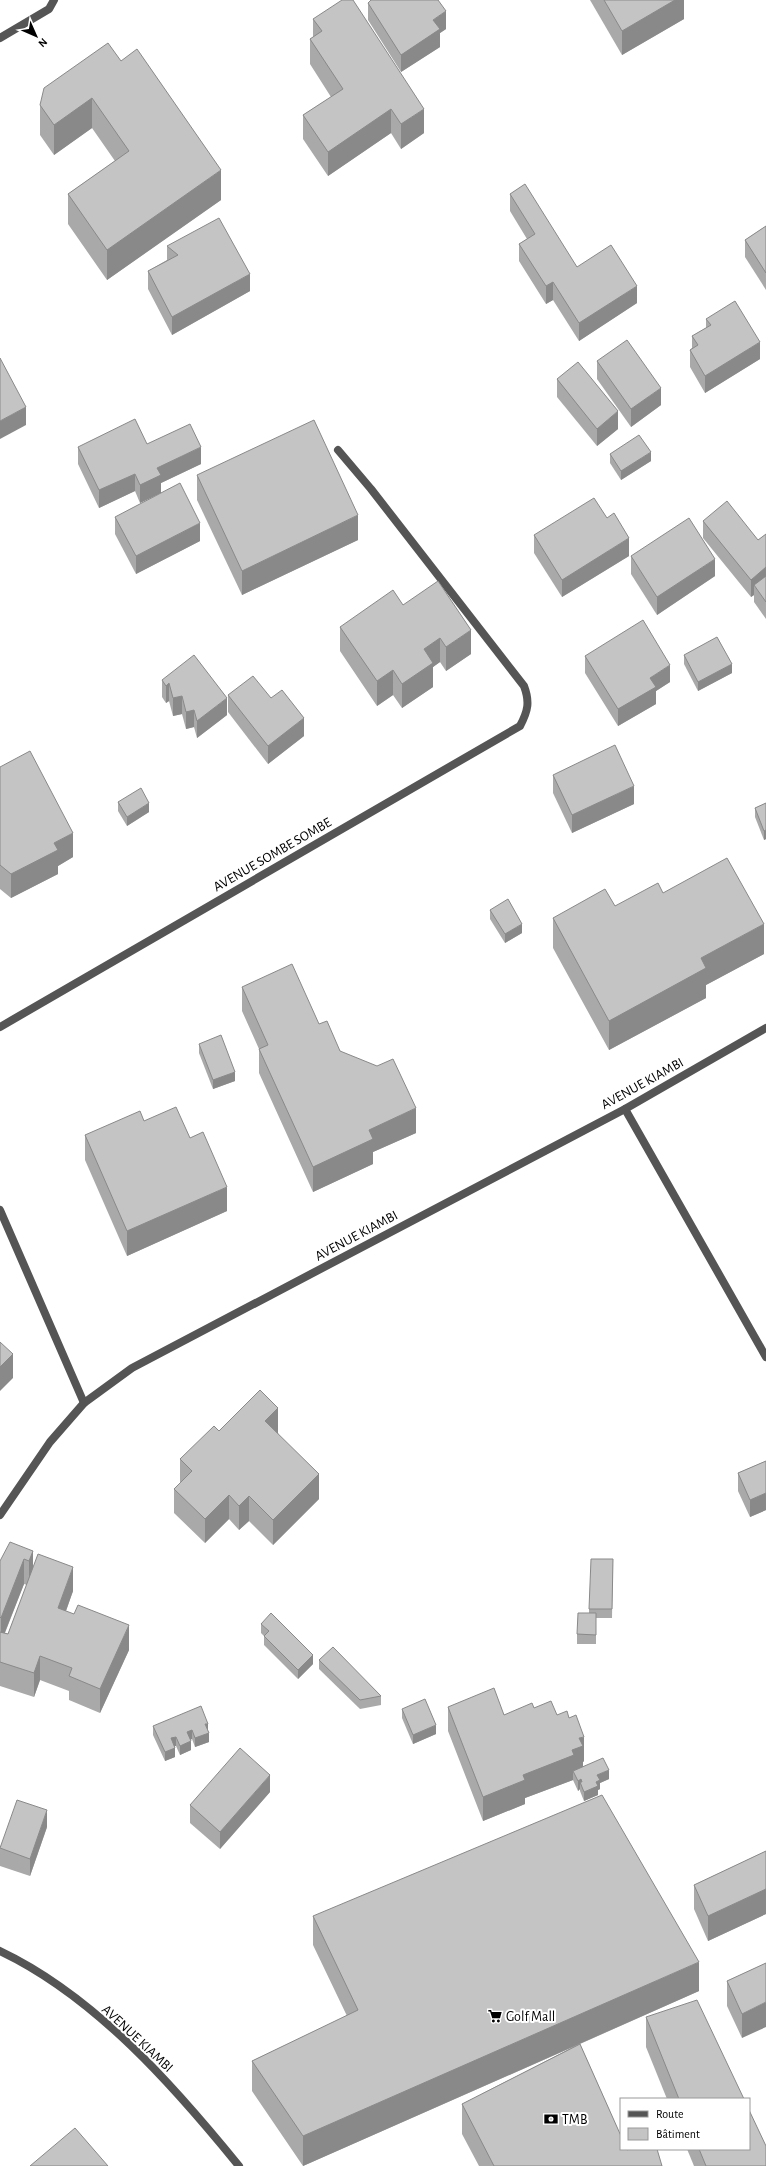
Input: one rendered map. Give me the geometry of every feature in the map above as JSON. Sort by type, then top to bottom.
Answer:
[{"type":"street","points":[[0,38],[49,9],[54,0]]},
{"type":"street","name":"AVENUE SOMBE SOMBE","points":[[0,1027],[520,726],[529,707],[528,696],[524,686],[371,489],[338,450]]},
{"type":"street","name":"AVENUE KIAMBI","points":[[0,1515],[50,1442],[84,1403],[132,1368],[625,1109],[766,1028]]},
{"type":"street","points":[[625,1109],[766,1357]]},
{"type":"street","points":[[0,1210],[84,1403]]},
{"type":"street","name":"AVENUE KIAMBI","points":[[0,1951],[23,1962],[74,1998],[133,2046],[192,2109],[239,2166]]},
{"type":"building","points":[[342,0],[353,0],[424,109],[401,124],[391,109],[328,152],[303,115],[343,89],[310,39],[322,31],[313,19]]},
{"type":"building","points":[[371,0],[438,0],[446,11],[433,20],[440,29],[401,55],[368,3]]},
{"type":"building","points":[[604,0],[675,0],[622,31]]},
{"type":"building","points":[[108,43],[121,61],[137,49],[221,170],[107,250],[68,194],[129,151],[92,98],[54,125],[40,105],[44,88]]},
{"type":"building","points":[[525,184],[577,267],[611,245],[637,286],[579,323],[553,282],[546,286],[519,244],[535,234],[510,194]]},
{"type":"building","points":[[219,218],[250,274],[172,317],[148,271],[178,255],[167,246]]},
{"type":"building","points":[[766,226],[766,273],[745,240]]},
{"type":"building","points":[[735,301],[760,342],[705,376],[690,350],[698,345],[692,336],[711,325],[706,319]]},
{"type":"building","points":[[627,340],[661,388],[631,409],[597,361]]},
{"type":"building","points":[[0,358],[26,407],[0,421]]},
{"type":"building","points":[[578,362],[618,411],[597,429],[557,379]]},
{"type":"building","points":[[135,419],[147,444],[190,424],[201,447],[157,468],[161,475],[140,485],[135,474],[99,490],[78,447]]},
{"type":"building","points":[[314,420],[358,515],[242,571],[197,475]]},
{"type":"building","points":[[639,435],[651,452],[621,471],[610,454]]},
{"type":"building","points":[[180,483],[200,523],[136,556],[115,517]]},
{"type":"building","points":[[594,498],[607,518],[614,513],[629,538],[562,580],[534,535]]},
{"type":"building","points":[[727,501],[758,540],[766,534],[766,567],[751,580],[703,521]]},
{"type":"building","points":[[689,518],[715,559],[657,597],[631,556]]},
{"type":"building","points":[[766,576],[766,602],[754,585]]},
{"type":"building","points":[[438,581],[471,630],[446,647],[440,638],[424,649],[433,663],[402,684],[393,670],[377,681],[340,627],[393,590],[403,605]]},
{"type":"building","points":[[643,620],[670,665],[650,678],[656,687],[618,709],[585,656]]},
{"type":"building","points":[[717,637],[732,664],[698,682],[684,655]]},
{"type":"building","points":[[194,655],[227,698],[197,721],[194,710],[186,712],[182,696],[173,698],[169,683],[166,686],[162,680]]},
{"type":"building","points":[[253,676],[271,698],[282,690],[304,718],[268,746],[228,695]]},
{"type":"building","points":[[615,745],[634,786],[572,815],[553,775]]},
{"type":"building","points":[[30,751],[73,833],[54,843],[58,850],[11,874],[0,865],[0,767]]},
{"type":"building","points":[[141,788],[149,803],[127,817],[118,802]]},
{"type":"building","points":[[766,803],[766,830],[764,831],[755,808]]},
{"type":"building","points":[[727,858],[764,924],[701,958],[706,968],[609,1021],[553,918],[605,889],[615,906],[658,883],[663,893]]},
{"type":"building","points":[[508,899],[522,924],[505,934],[490,910]]},
{"type":"building","points":[[292,964],[319,1024],[327,1021],[340,1051],[377,1066],[393,1059],[416,1108],[369,1130],[373,1139],[313,1167],[259,1049],[268,1045],[242,987]]},
{"type":"building","points":[[221,1035],[235,1072],[213,1080],[199,1044]]},
{"type":"building","points":[[176,1107],[190,1138],[203,1132],[227,1187],[127,1231],[85,1135],[140,1111],[144,1121]]},
{"type":"building","points":[[0,1342],[13,1354],[0,1367]]},
{"type":"building","points":[[260,1390],[278,1408],[265,1421],[319,1474],[273,1520],[249,1496],[239,1506],[229,1495],[205,1519],[174,1489],[192,1471],[180,1459],[214,1426],[219,1431]]},
{"type":"building","points":[[766,1461],[766,1493],[750,1500],[738,1473]]},
{"type":"building","points":[[10,1542],[33,1551],[29,1561],[24,1559],[1,1618],[0,1561]]},
{"type":"building","points":[[38,1554],[73,1567],[58,1608],[74,1614],[78,1605],[129,1625],[100,1689],[69,1676],[72,1668],[40,1656],[34,1673],[0,1662],[0,1632],[8,1634]]},
{"type":"building","points":[[591,1559],[613,1559],[612,1609],[589,1609]]},
{"type":"building","points":[[271,1613],[313,1655],[298,1670],[264,1636],[269,1631],[261,1624]]},
{"type":"building","points":[[578,1613],[596,1613],[596,1635],[577,1634]]},
{"type":"building","points":[[333,1647],[381,1696],[360,1700],[319,1660]]},
{"type":"building","points":[[494,1688],[504,1715],[532,1703],[534,1708],[551,1701],[557,1715],[567,1711],[569,1718],[576,1715],[584,1737],[579,1738],[583,1746],[572,1750],[574,1755],[523,1775],[525,1780],[483,1797],[448,1707]]},
{"type":"building","points":[[425,1699],[436,1725],[413,1735],[402,1709]]},
{"type":"building","points":[[201,1706],[208,1724],[205,1724],[209,1733],[195,1738],[192,1730],[187,1732],[191,1741],[180,1746],[176,1737],[171,1738],[175,1748],[165,1752],[153,1726]]},
{"type":"building","points":[[240,1748],[270,1775],[220,1832],[190,1805]]},
{"type":"building","points":[[603,1758],[609,1770],[597,1775],[600,1780],[596,1782],[598,1786],[584,1792],[580,1782],[582,1782],[581,1779],[578,1781],[573,1771]]},
{"type":"building","name":"Golf Mall","points":[[602,1795],[699,1962],[303,2136],[252,2061],[358,2010],[313,1916]]},
{"type":"building","points":[[17,1800],[47,1810],[30,1859],[0,1848]]},
{"type":"building","points":[[766,1851],[766,1889],[708,1916],[694,1885]]},
{"type":"building","points":[[766,1963],[766,2002],[742,2014],[727,1981]]},
{"type":"building","points":[[697,2000],[744,2098],[679,2098],[646,2017]]},
{"type":"building","points":[[580,2044],[620,2134],[620,2150],[657,2150],[662,2166],[494,2166],[462,2104]]},
{"type":"building","points":[[750,2112],[766,2146],[766,2166],[706,2166],[699,2150],[750,2150]]},
{"type":"building","points":[[75,2128],[108,2166],[30,2166]]},
{"type":"place","name":"Golf Mall","points":[[495,2016]]},
{"type":"place","name":"TMB","points":[[551,2119]]}]
